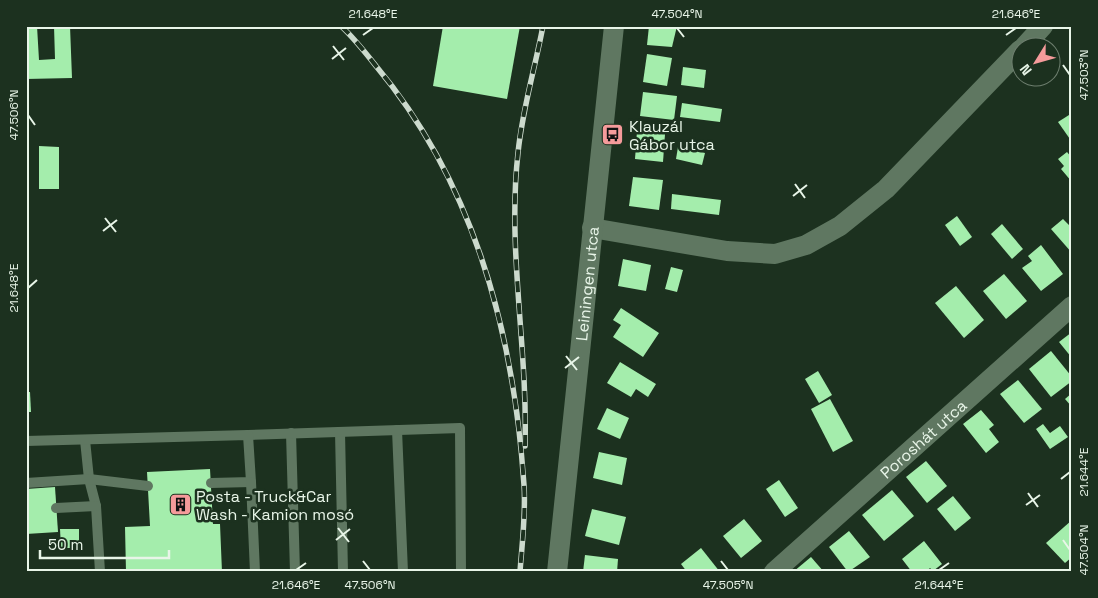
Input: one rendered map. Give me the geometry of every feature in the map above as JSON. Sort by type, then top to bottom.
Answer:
[{"type":"street","name":"Leiningen utca","points":[[557,572],[614,26]]},
{"type":"street","points":[[1032,38],[1043,26]]},
{"type":"street","points":[[592,228],[727,250],[775,254],[806,245],[840,226],[886,189],[1010,61]]},
{"type":"street","name":"Poroshát utca","points":[[774,572],[1072,306]]},
{"type":"lane","points":[[26,441],[460,428],[461,572]]},
{"type":"lane","points":[[397,430],[403,572]]},
{"type":"lane","points":[[340,432],[343,572]]},
{"type":"lane","points":[[291,433],[295,572]]},
{"type":"lane","points":[[248,435],[255,572]]},
{"type":"lane","points":[[85,440],[89,479],[96,506],[100,572]]},
{"type":"lane","points":[[26,483],[89,479],[148,486]]},
{"type":"lane","points":[[211,483],[251,482]]},
{"type":"lane","points":[[56,508],[96,506]]},
{"type":"building","points":[[26,26],[37,26],[39,60],[55,59],[54,26],[70,26],[72,78],[26,79]]},
{"type":"building","points":[[443,26],[520,26],[507,99],[433,86]]},
{"type":"building","points":[[649,26],[677,26],[672,47],[647,45]]},
{"type":"building","points":[[647,54],[672,58],[667,86],[643,82]]},
{"type":"building","points":[[683,67],[706,70],[704,88],[681,85]]},
{"type":"building","points":[[643,92],[677,96],[674,120],[640,116]]},
{"type":"building","points":[[682,103],[722,109],[720,122],[680,117]]},
{"type":"building","points":[[1069,115],[1072,119],[1072,142],[1058,122]]},
{"type":"building","points":[[637,131],[665,134],[663,162],[635,159]]},
{"type":"building","points":[[39,146],[59,147],[59,189],[39,189]]},
{"type":"building","points":[[678,147],[705,153],[702,165],[676,159]]},
{"type":"building","points":[[1067,152],[1072,158],[1072,182],[1061,169],[1064,166],[1058,159]]},
{"type":"building","points":[[633,177],[663,180],[659,210],[629,206]]},
{"type":"building","points":[[672,194],[721,200],[719,215],[671,209]]},
{"type":"building","points":[[957,216],[972,237],[960,246],[945,225]]},
{"type":"building","points":[[1063,219],[1070,226],[1072,224],[1072,253],[1051,229]]},
{"type":"building","points":[[1002,224],[1023,249],[1012,259],[991,234]]},
{"type":"building","points":[[1041,245],[1063,274],[1041,291],[1022,268],[1032,261],[1028,256]]},
{"type":"building","points":[[623,259],[651,265],[646,291],[618,286]]},
{"type":"building","points":[[671,267],[683,270],[677,292],[665,289]]},
{"type":"building","points":[[1004,274],[1027,301],[1006,319],[983,291]]},
{"type":"building","points":[[956,286],[984,320],[964,338],[935,303]]},
{"type":"building","points":[[621,308],[659,333],[643,357],[613,337],[621,325],[613,320]]},
{"type":"building","points":[[1072,332],[1072,358],[1059,342]]},
{"type":"building","points":[[1051,351],[1072,377],[1072,381],[1051,397],[1029,369]]},
{"type":"building","points":[[620,362],[656,384],[648,397],[636,389],[631,397],[607,383]]},
{"type":"building","points":[[818,371],[832,395],[819,403],[805,379]]},
{"type":"building","points":[[1018,380],[1042,409],[1024,423],[1000,394]]},
{"type":"building","points":[[26,392],[30,392],[31,412],[26,412]]},
{"type":"building","points":[[1072,393],[1072,407],[1065,399]]},
{"type":"building","points":[[830,399],[853,441],[833,452],[811,409]]},
{"type":"building","points":[[607,408],[629,418],[620,439],[597,429]]},
{"type":"building","points":[[981,410],[994,425],[989,429],[999,442],[986,453],[963,424]]},
{"type":"building","points":[[1043,424],[1050,433],[1060,426],[1068,437],[1050,449],[1036,429]]},
{"type":"building","points":[[599,452],[627,458],[622,485],[593,478]]},
{"type":"building","points":[[926,461],[947,486],[927,503],[906,477]]},
{"type":"building","points":[[210,469],[213,524],[220,524],[222,572],[126,572],[125,527],[150,526],[147,472]]},
{"type":"building","points":[[779,480],[798,508],[785,517],[766,489]]},
{"type":"building","points":[[55,487],[58,532],[26,534],[26,489]]},
{"type":"building","points":[[892,490],[914,516],[884,541],[862,515]]},
{"type":"building","points":[[953,496],[971,518],[955,531],[937,509]]},
{"type":"building","points":[[592,509],[626,517],[619,545],[585,536]]},
{"type":"building","points":[[744,519],[762,541],[741,558],[723,536]]},
{"type":"building","points":[[1072,520],[1072,557],[1065,563],[1046,543]]},
{"type":"building","points":[[60,529],[79,529],[79,548],[61,548]]},
{"type":"building","points":[[849,531],[870,557],[848,572],[829,547]]},
{"type":"building","points":[[924,541],[942,564],[933,571],[930,568],[926,572],[912,572],[902,559]]},
{"type":"building","points":[[701,548],[720,572],[687,572],[681,564]]},
{"type":"building","points":[[585,555],[618,559],[617,572],[583,572]]},
{"type":"building","points":[[811,557],[824,572],[793,572]]},
{"type":"railway","points":[[341,26],[368,56],[410,111],[439,160],[463,210],[483,263],[499,317],[519,429],[524,485],[524,528],[520,572]]},
{"type":"railway","points":[[525,446],[524,373],[516,263],[515,190],[522,121],[543,26]]},
{"type":"place","name":"Klauzál Gábor utca","points":[[613,135]]},
{"type":"place","name":"Posta - Truck&Car Wash - Kamion mosó","points":[[180,505]]}]
